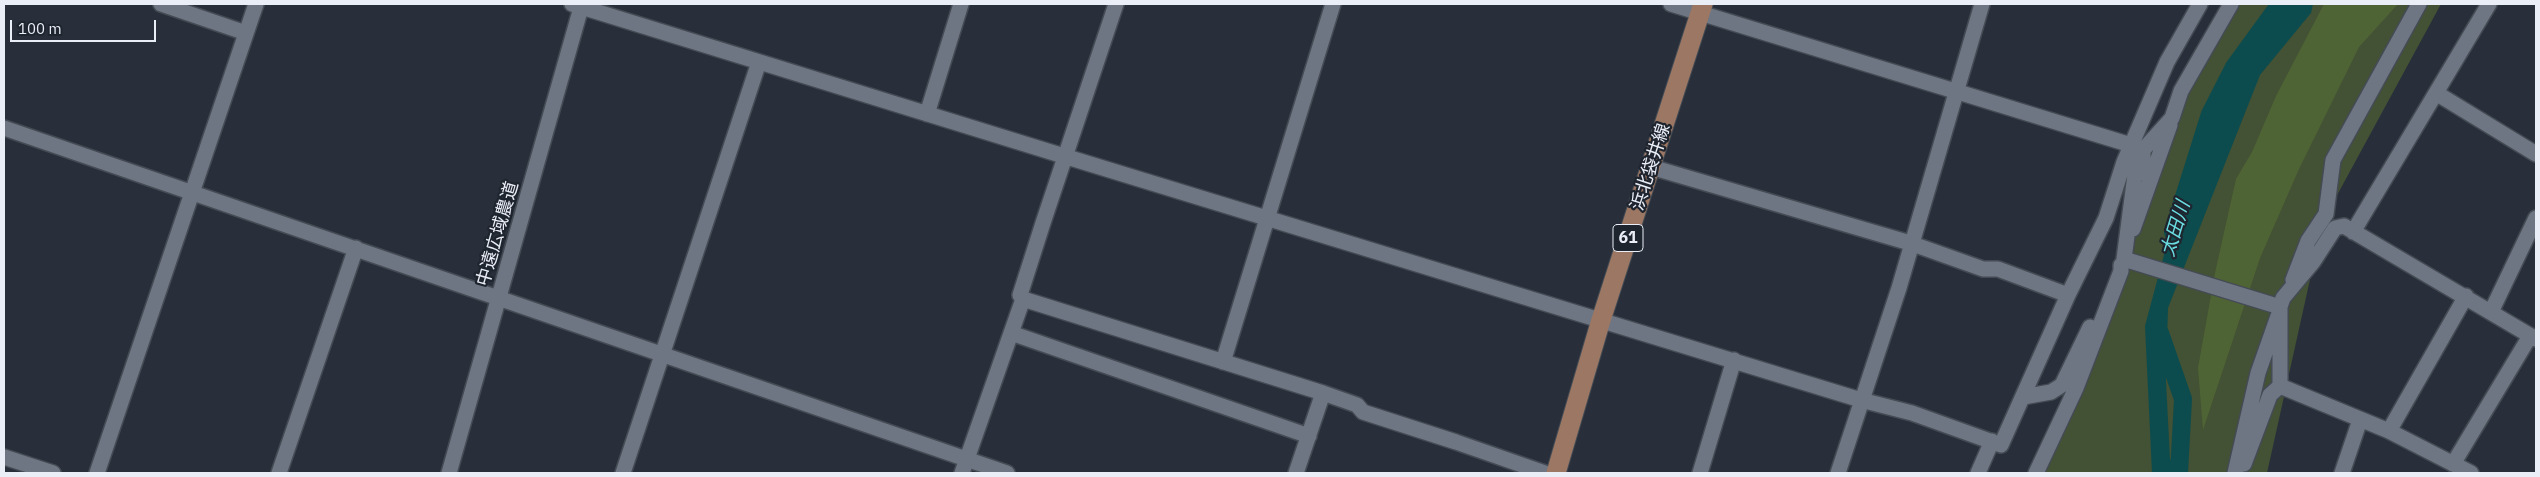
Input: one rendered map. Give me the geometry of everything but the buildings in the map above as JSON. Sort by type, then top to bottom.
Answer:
[{"type":"main road","name":"浜北袋井線","points":[[1556,473],[1601,320],[1652,167],[1701,8]]},
{"type":"street","points":[[161,4],[246,33]]},
{"type":"street","points":[[97,473],[256,4]]},
{"type":"street","points":[[927,114],[961,4]]},
{"type":"street","points":[[1116,4],[1020,295],[1023,299],[1323,393],[1358,405],[1363,412],[1544,473]]},
{"type":"street","points":[[1223,362],[1332,4]]},
{"type":"street","points":[[1671,4],[1701,8],[2131,145]]},
{"type":"street","points":[[1838,473],[1899,288],[1910,243],[1982,4]]},
{"type":"street","points":[[578,5],[1861,400],[1912,413],[2001,445],[2068,294],[2106,218],[2131,145],[2167,62],[2200,4]]},
{"type":"street","points":[[2036,473],[2076,388],[2121,271],[2181,91],[2231,4]]},
{"type":"street","points":[[2291,286],[2306,248],[2326,214],[2333,160],[2419,4]]},
{"type":"street","points":[[2353,232],[2489,4]]},
{"type":"street","name":"中遠広域農道","points":[[449,473],[578,5]]},
{"type":"street","points":[[623,473],[664,355],[759,62]]},
{"type":"street","points":[[2436,94],[2536,154]]},
{"type":"street","points":[[2128,216],[2143,172],[2143,150],[2172,118]]},
{"type":"street","points":[[4,128],[664,355],[964,466],[1007,473]]},
{"type":"street","points":[[2023,397],[2052,392],[2062,385],[2116,268],[2125,259],[2124,246],[2135,175],[2131,145]]},
{"type":"street","points":[[1652,167],[1910,243],[1983,269],[1998,269],[2068,294]]},
{"type":"street","points":[[2491,312],[2536,218]]},
{"type":"street","points":[[2234,473],[2258,373],[2281,301],[2291,286],[2313,262],[2335,228],[2344,226],[2533,337],[2454,464]]},
{"type":"street","points":[[279,473],[356,248]]},
{"type":"street","points":[[2125,259],[2278,309]]},
{"type":"street","points":[[2389,431],[2466,296]]},
{"type":"street","points":[[964,466],[1023,299]]},
{"type":"street","points":[[2240,473],[2270,395],[2280,386],[2282,321],[2278,309]]},
{"type":"street","points":[[1011,333],[1309,436]]},
{"type":"street","points":[[1700,473],[1734,360]]},
{"type":"street","points":[[2280,386],[2389,431],[2472,473]]},
{"type":"street","points":[[1296,473],[1323,393]]},
{"type":"street","points":[[2342,473],[2360,420]]},
{"type":"street","points":[[1978,473],[1992,441]]},
{"type":"street","points":[[4,457],[53,473]]},
{"type":"shaded area","points":[[2230,4],[2441,4],[2323,221],[2267,473],[2032,473],[2121,271],[2181,91]]},
{"type":"shaded area","points":[[2324,4],[2398,4],[2359,47],[2299,169],[2260,258],[2203,430],[2198,368],[2215,273],[2236,179],[2252,152],[2276,96]]},
{"type":"water","points":[[2274,4],[2313,4],[2311,13],[2260,75],[2168,308],[2166,381],[2170,459],[2180,473],[2152,473],[2145,326],[2169,236],[2219,111]]},
{"type":"waterway","name":"太田川","points":[[2173,232],[2210,114],[2234,67],[2280,4]]},
{"type":"waterway","name":"太田川","points":[[2160,333],[2183,399],[2179,473]]}]
